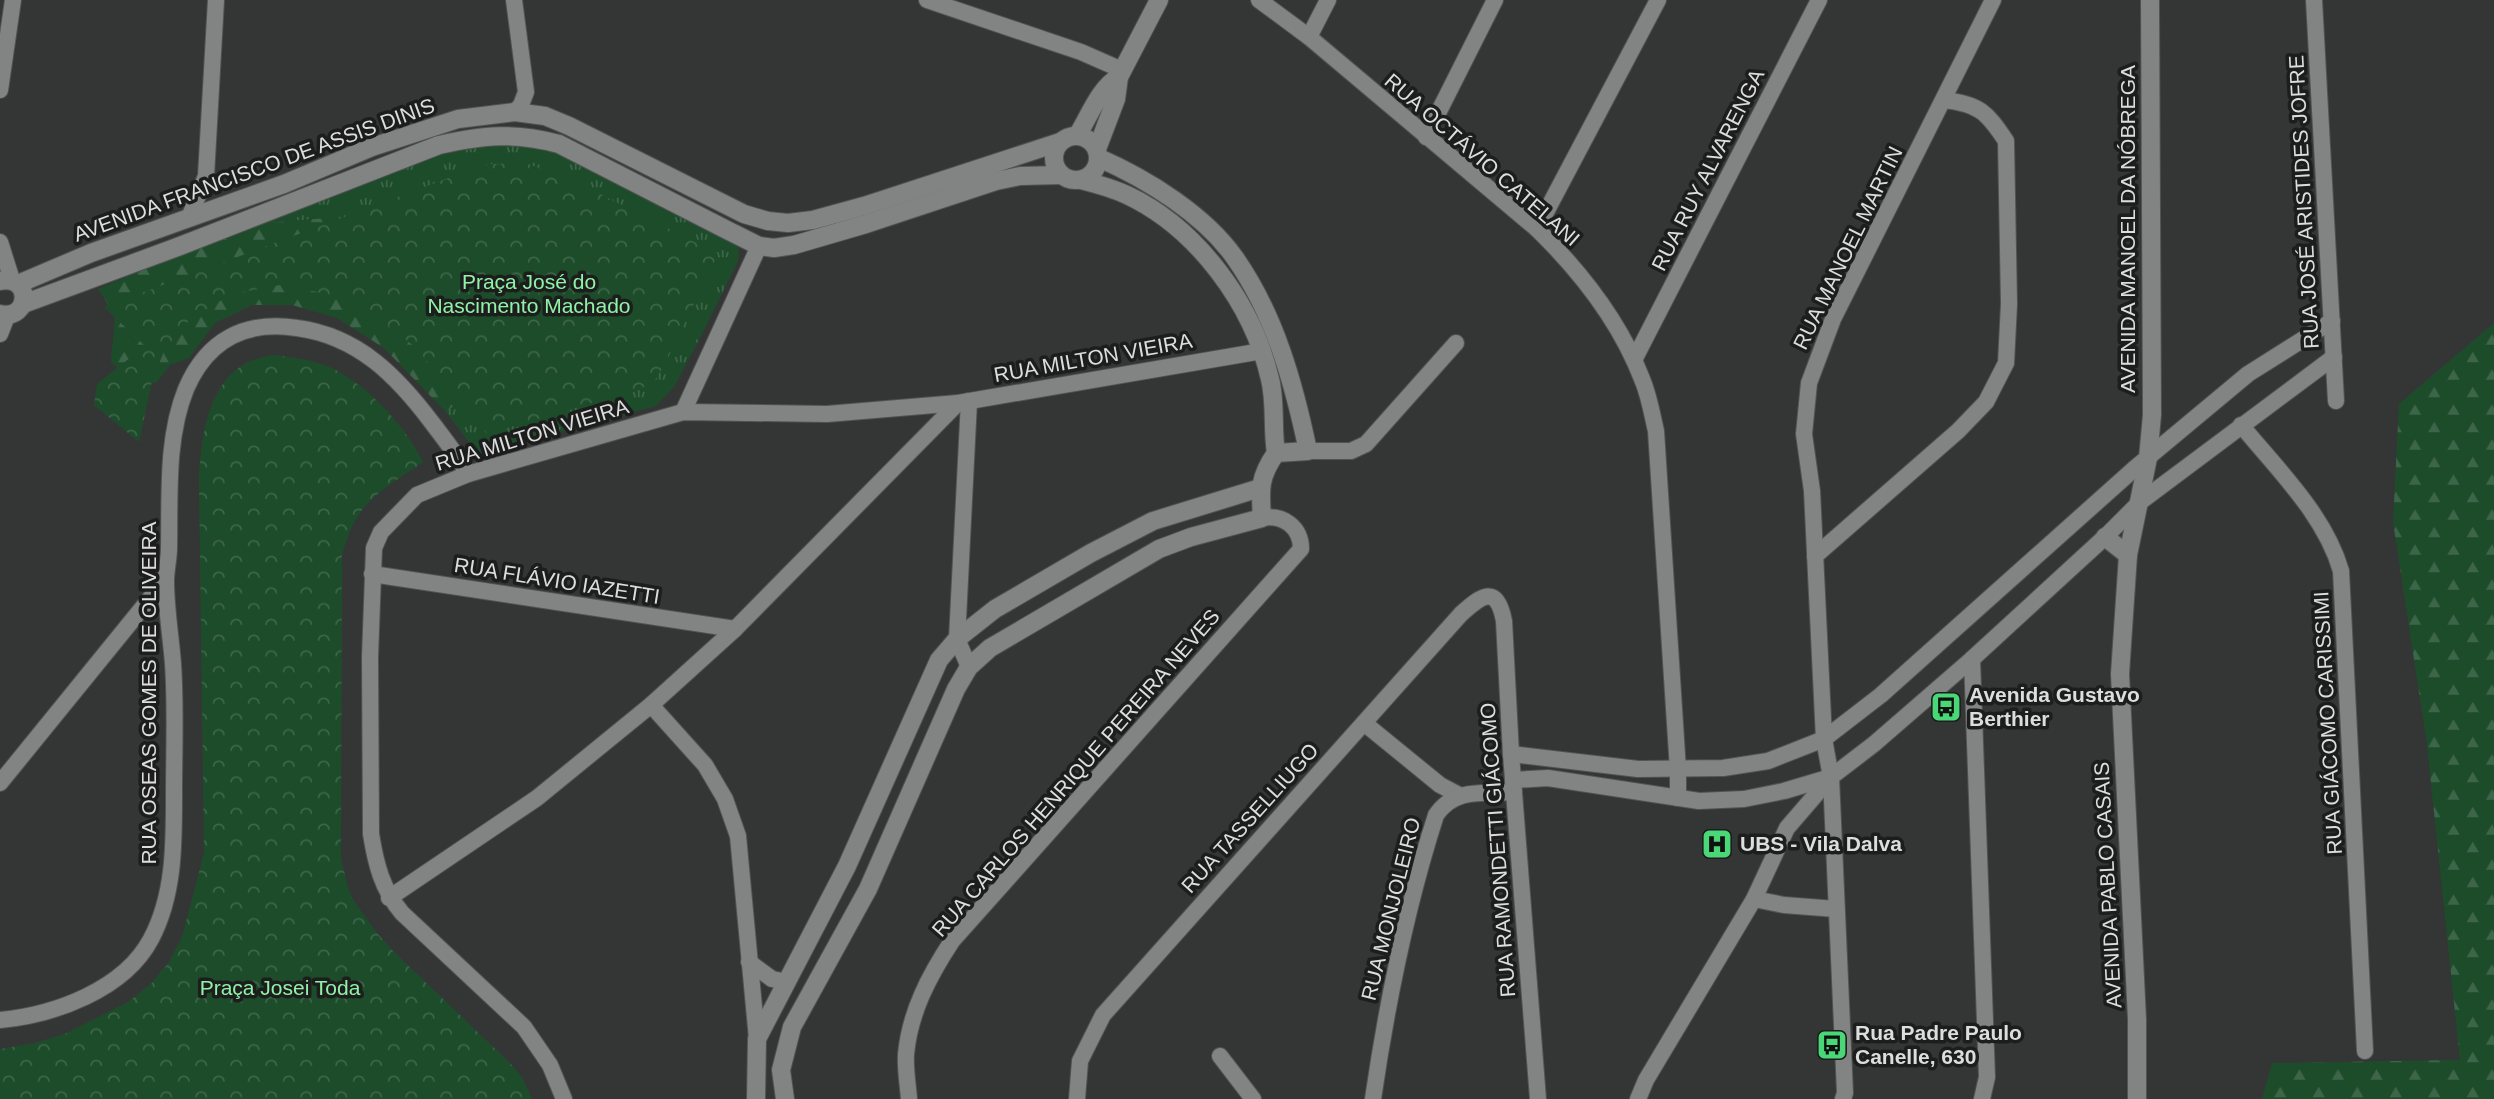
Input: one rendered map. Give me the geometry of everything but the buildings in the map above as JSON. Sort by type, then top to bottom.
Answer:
[{"type":"street","points":[[0,90],[13,0]]},
{"type":"street","points":[[189,218],[206,176],[216,0]]},
{"type":"street","points":[[514,0],[527,92],[515,112]]},
{"type":"street","points":[[927,0],[1081,52],[1121,74]]},
{"type":"street","points":[[1081,180],[1091,176],[1097,168],[1098,154],[1116,99],[1121,74],[1158,0]]},
{"type":"street","name":"RUA OCTÁVIO CATELANI","points":[[1259,0],[1308,37],[1537,229],[1562,254],[1592,293],[1614,324],[1634,360],[1643,381],[1656,431],[1678,798]]},
{"type":"street","points":[[1308,37],[1328,0]]},
{"type":"street","points":[[1426,137],[1495,0]]},
{"type":"street","points":[[1537,229],[1658,0]]},
{"type":"street","name":"RUA RUY ALVARENGA","points":[[1634,360],[1819,0]]},
{"type":"street","name":"RUA MANOEL MARTIN","points":[[1843,1099],[1845,1093],[1831,777],[1824,740],[1812,491],[1804,434],[1809,383],[1833,320],[1993,0]]},
{"type":"street","name":"AVENIDA MANOEL DA NÓBREGA","points":[[2140,502],[2152,415],[2150,0]]},
{"type":"street","name":"RUA JOSÉ ARISTIDES JOFRE","points":[[2314,0],[2336,401]]},
{"type":"street","points":[[785,1099],[781,1070],[792,1027],[868,889],[956,689],[969,667],[990,648],[1025,626],[1159,549],[1191,537],[1262,518],[1262,476],[1276,453],[1271,381],[1262,351],[1227,282],[1192,242],[1161,215],[1129,196],[1081,180],[1067,179],[1060,175],[1055,167],[1054,158],[1100,96],[1121,74]]},
{"type":"street","points":[[1815,556],[1958,431],[1986,402],[2006,363],[2009,304],[2006,141],[1992,120],[1968,103],[1944,100]]},
{"type":"street","name":"AVENIDA FRANCISCO DE ASSIS DINIS","points":[[10,282],[284,184],[372,147],[457,119],[490,113],[515,112],[545,116],[744,214],[788,223],[813,220],[864,206],[1069,139]]},
{"type":"street","name":"AVENIDA FRANCISCO DE ASSIS DINIS","points":[[3,315],[17,312],[23,304],[439,145],[500,135],[536,138],[559,144],[759,246],[774,248],[794,245],[866,224],[996,181],[1020,176],[1060,175]]},
{"type":"street","points":[[1069,139],[1085,138],[1098,154],[1165,194],[1202,223],[1234,257],[1272,325],[1299,410],[1307,451]]},
{"type":"street","points":[[0,242],[10,282],[24,293],[23,304]]},
{"type":"street","points":[[683,412],[759,246]]},
{"type":"street","points":[[0,334],[3,315]]},
{"type":"street","points":[[1511,754],[1638,769],[1723,768],[1768,761],[1824,740],[1881,695],[2148,458],[2248,374],[2332,321]]},
{"type":"street","name":"RUA OSEAS GOMES DE OLIVEIRA","points":[[0,1020],[62,1006],[116,978],[137,959],[151,940],[160,918],[174,851],[173,666],[165,580],[169,555],[170,471],[173,439],[185,391],[209,352],[225,339],[247,329],[267,325],[317,330],[353,345],[374,358],[417,403],[468,474]]},
{"type":"street","points":[[1276,453],[1351,451],[1366,444],[1456,342]]},
{"type":"street","name":"RUA MILTON VIEIRA","points":[[564,1099],[550,1065],[524,1027],[415,926],[389,898],[376,866],[371,834],[372,574],[374,548],[388,523],[417,495],[468,474],[683,412],[827,414],[963,402],[1262,351]]},
{"type":"street","points":[[1638,1099],[1646,1080],[1754,899],[1787,828],[1831,777],[1874,744],[1972,659],[2140,502],[2334,357]]},
{"type":"street","points":[[389,898],[537,798],[651,705],[735,629],[963,402]]},
{"type":"street","points":[[963,402],[957,639],[969,667]]},
{"type":"street","points":[[1274,412],[1291,408],[1299,410]]},
{"type":"street","name":"RUA GIÁCOMO CARISSIMI","points":[[2241,425],[2317,520],[2330,540],[2341,571],[2365,1051]]},
{"type":"street","points":[[757,1039],[862,835],[939,660],[957,639],[995,609],[1091,553],[1153,521],[1260,488]]},
{"type":"street","name":"AVENIDA PABLO CASAIS","points":[[2134,1096],[2137,1019],[2120,674],[2127,555],[2140,502]]},
{"type":"street","name":"RUA CARLOS HENRIQUE PEREIRA NEVES","points":[[909,1099],[906,1056],[916,1009],[933,971],[952,942],[1301,549],[1301,541],[1292,525],[1281,518],[1262,518]]},
{"type":"street","points":[[2105,537],[2117,544],[2127,555]]},
{"type":"street","name":"RUA FLÁVIO IAZETTI","points":[[372,574],[735,629]]},
{"type":"street","points":[[0,783],[165,580]]},
{"type":"street","name":"RUA TASSELLIUGO","points":[[1077,1099],[1080,1061],[1103,1015],[1469,606],[1487,596],[1496,599]]},
{"type":"street","name":"RUA RAMONDETTI GIÁCOMO","points":[[1496,599],[1501,607],[1503,621],[1538,1099]]},
{"type":"street","points":[[1972,659],[1987,1077],[1982,1099]]},
{"type":"street","points":[[651,705],[705,765],[725,799],[738,836],[757,1039],[756,1099]]},
{"type":"street","points":[[1364,723],[1440,785],[1458,795],[1548,778],[1699,801],[1744,799],[1831,777]]},
{"type":"street","name":"RUA MONJOLEIRO","points":[[1373,1099],[1384,1018],[1423,857],[1436,815],[1444,803],[1458,795]]},
{"type":"street","points":[[1754,899],[1784,905],[1836,909]]},
{"type":"street","points":[[749,962],[772,979],[787,982]]},
{"type":"street","points":[[1220,1056],[1253,1099]]},
{"type":"green space","name":"Praça José do Nascimento Machado","points":[[476,142],[509,142],[563,153],[739,241],[738,261],[703,332],[674,387],[656,406],[478,454],[446,412],[462,399],[394,228],[327,218],[253,224],[433,155]]},
{"type":"green space","name":"Praça José do Nascimento Machado","points":[[523,163],[561,174],[718,254],[665,364],[655,380],[642,388],[487,434],[415,347],[377,317],[328,294],[280,285],[232,294],[191,318],[165,349],[152,381],[139,442],[94,405],[97,384],[145,346],[104,307],[475,168],[490,164]]},
{"type":"green space","points":[[327,218],[394,228],[462,399],[446,412],[384,348],[337,318],[292,305],[252,305],[215,323],[189,358],[170,365],[156,383],[129,377],[111,362],[115,315],[98,289],[253,224]]},
{"type":"green space","points":[[2494,323],[2494,1099],[2262,1099],[2272,1063],[2460,1060],[2427,745],[2393,522],[2399,404]]},
{"type":"green space","name":"Praça Josei Toda","points":[[276,355],[327,366],[360,386],[396,421],[423,462],[383,490],[363,509],[348,536],[342,555],[341,858],[348,888],[376,932],[510,1063],[522,1077],[532,1099],[0,1099],[0,1049],[35,1043],[67,1033],[128,1002],[151,984],[169,962],[182,937],[204,853],[199,483],[203,441],[214,401],[223,384],[236,370],[254,360]]},
{"type":"place","name":"Avenida Gustavo Berthier","points":[[1946,707]]},
{"type":"place","name":"UBS - Vila Dalva","points":[[1717,844]]},
{"type":"place","name":"Rua Padre Paulo Canelle, 630","points":[[1832,1045]]}]
